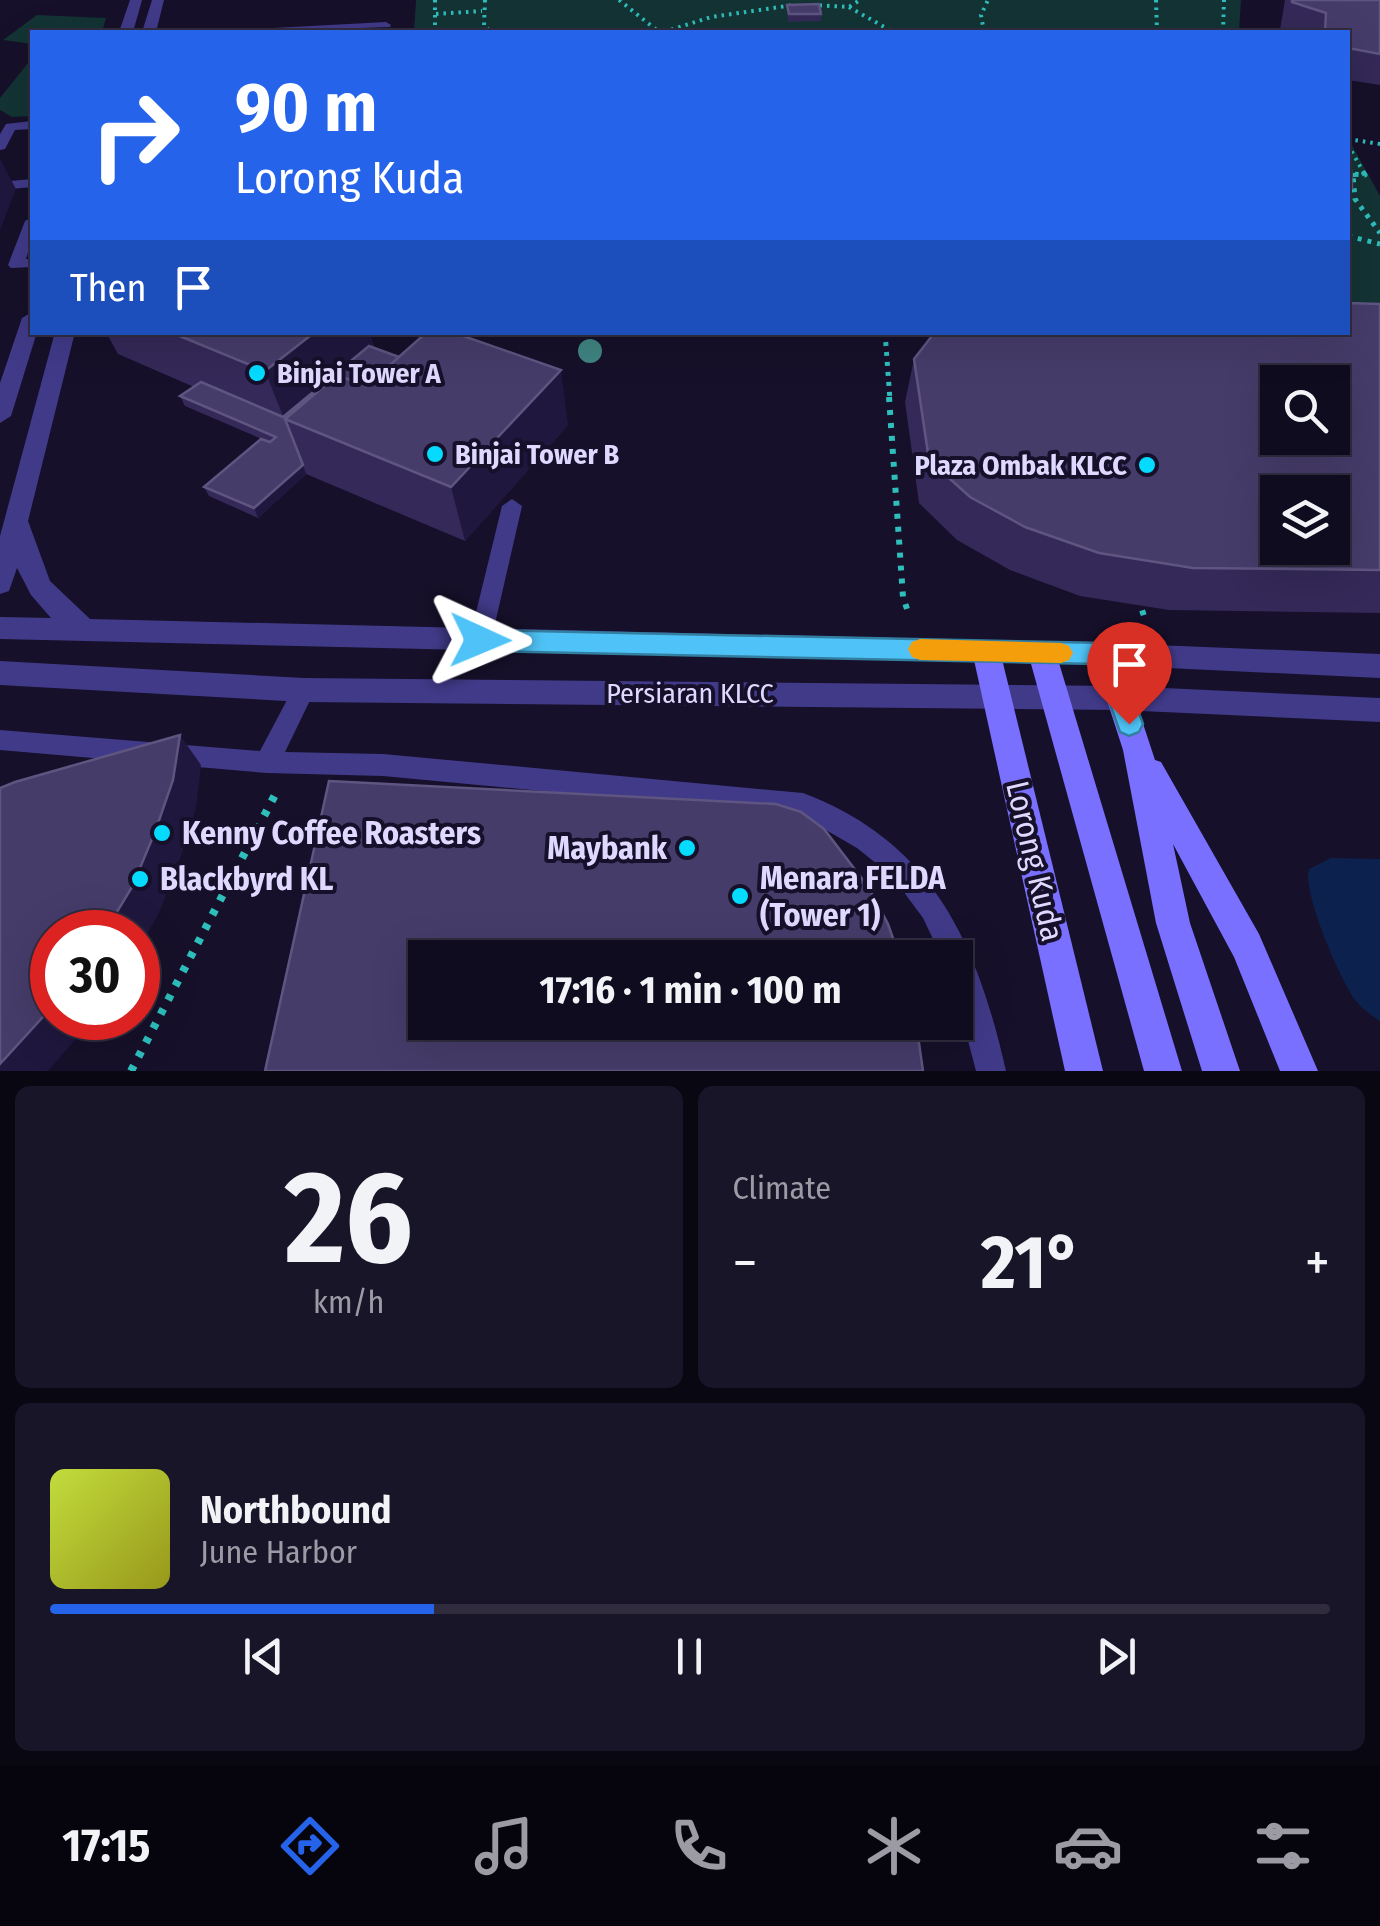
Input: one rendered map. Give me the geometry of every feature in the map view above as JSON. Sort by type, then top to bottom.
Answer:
[{"type":"street","points":[[127,30],[136,0]]},
{"type":"street","points":[[150,30],[158,0]]},
{"type":"street","points":[[0,416],[30,324]]},
{"type":"street","points":[[0,584],[64,335]]},
{"type":"street","points":[[19,514],[24,558],[38,587],[54,608],[87,632]]},
{"type":"street","name":"Persiaran KLCC","points":[[0,628],[1106,654],[1380,666]]},
{"type":"street","name":"Lorong Kuda","points":[[986,652],[1084,1071]]},
{"type":"street","points":[[1042,653],[1163,1071]]},
{"type":"street","points":[[1106,654],[1138,750],[1172,923],[1221,1071]]},
{"type":"street","name":"Persiaran KLCC","points":[[0,673],[304,690],[1120,698],[1380,710]]},
{"type":"street","points":[[1138,750],[1246,946],[1299,1071]]},
{"type":"lane","points":[[341,30],[385,29],[388,7]]},
{"type":"lane","points":[[0,146],[10,127],[30,125]]},
{"type":"lane","points":[[0,186],[30,182]]},
{"type":"lane","points":[[30,226],[16,265],[30,262]]},
{"type":"lane","points":[[480,640],[512,506]]},
{"type":"lane","points":[[279,762],[304,690]]},
{"type":"lane","points":[[0,740],[279,762],[383,765],[803,804],[853,830],[904,870],[950,941],[985,1037],[991,1071]]},
{"type":"path","points":[[435,0],[435,30]]},
{"type":"path","points":[[485,0],[482,11],[484,26],[489,30]]},
{"type":"path","points":[[619,0],[658,30]]},
{"type":"path","points":[[766,8],[788,0]]},
{"type":"path","points":[[849,7],[860,0]]},
{"type":"path","points":[[984,30],[981,15],[988,0]]},
{"type":"path","points":[[1156,0],[1157,30]]},
{"type":"path","points":[[1223,30],[1224,0]]},
{"type":"path","points":[[666,30],[683,23],[800,5],[849,7],[889,30]]},
{"type":"path","points":[[436,14],[482,11]]},
{"type":"path","points":[[1350,142],[1380,144]]},
{"type":"path","points":[[1350,146],[1365,175],[1352,174],[1351,199],[1380,233]]},
{"type":"path","points":[[1350,236],[1380,244]]},
{"type":"path","points":[[885,335],[902,597],[909,615]]},
{"type":"path","points":[[1131,585],[1144,616]]},
{"type":"path","points":[[131,1071],[279,762]]},
{"type":"green space","points":[[416,0],[1241,0],[1239,30],[414,30]]},
{"type":"green space","points":[[37,15],[106,18],[103,30],[30,30],[30,44],[3,40]]},
{"type":"green space","points":[[30,60],[30,116],[12,117],[0,110],[0,98]]},
{"type":"green space","points":[[1350,142],[1380,196],[1380,306],[1350,306]]},
{"type":"water","points":[[1331,858],[1380,859],[1380,1021],[1361,1007],[1349,990],[1332,956],[1311,896],[1309,869]]},
{"type":"building","points":[[1380,0],[1380,54],[1350,48],[1350,30],[1325,30],[1326,13],[1292,2]]},
{"type":"building","points":[[819,4],[821,14],[789,14],[787,5]]},
{"type":"building","name":"Plaza Ombak KLCC","points":[[1350,303],[1380,304],[1380,570],[1193,568],[1099,553],[1025,527],[970,497],[929,460],[914,359],[933,335],[1350,335]]},
{"type":"building","points":[[177,335],[311,335],[265,371]]},
{"type":"building","points":[[424,335],[461,335],[561,370],[451,487],[285,419],[337,375],[366,386]]},
{"type":"building","points":[[369,346],[399,357],[366,386],[337,375],[285,419],[303,465],[254,508],[204,487],[261,439],[270,442],[276,437],[180,396],[201,382],[283,417]]},
{"type":"building","points":[[180,735],[173,780],[155,832],[118,910],[30,910],[30,1031],[0,1064],[0,788]]},
{"type":"building","points":[[329,781],[776,804],[801,812],[824,829],[869,888],[894,940],[408,940],[408,1040],[919,1040],[923,1071],[265,1071]]},
{"type":"slow traffic","points":[[920,649],[1061,653]]},
{"type":"place","name":"Binjai Tower A","points":[[257,373]]},
{"type":"place","name":"Binjai Tower B","points":[[435,454]]},
{"type":"place","name":"Plaza Ombak KLCC","points":[[1147,465]]},
{"type":"place","name":"Kenny Coffee Roasters","points":[[162,833]]},
{"type":"place","name":"Maybank","points":[[687,848]]},
{"type":"place","name":"Blackbyrd KL","points":[[140,879]]},
{"type":"place","name":"Menara FELDA (Tower 1)","points":[[740,896]]},
{"type":"route","points":[[480,640],[1106,654],[1129,724]]}]
